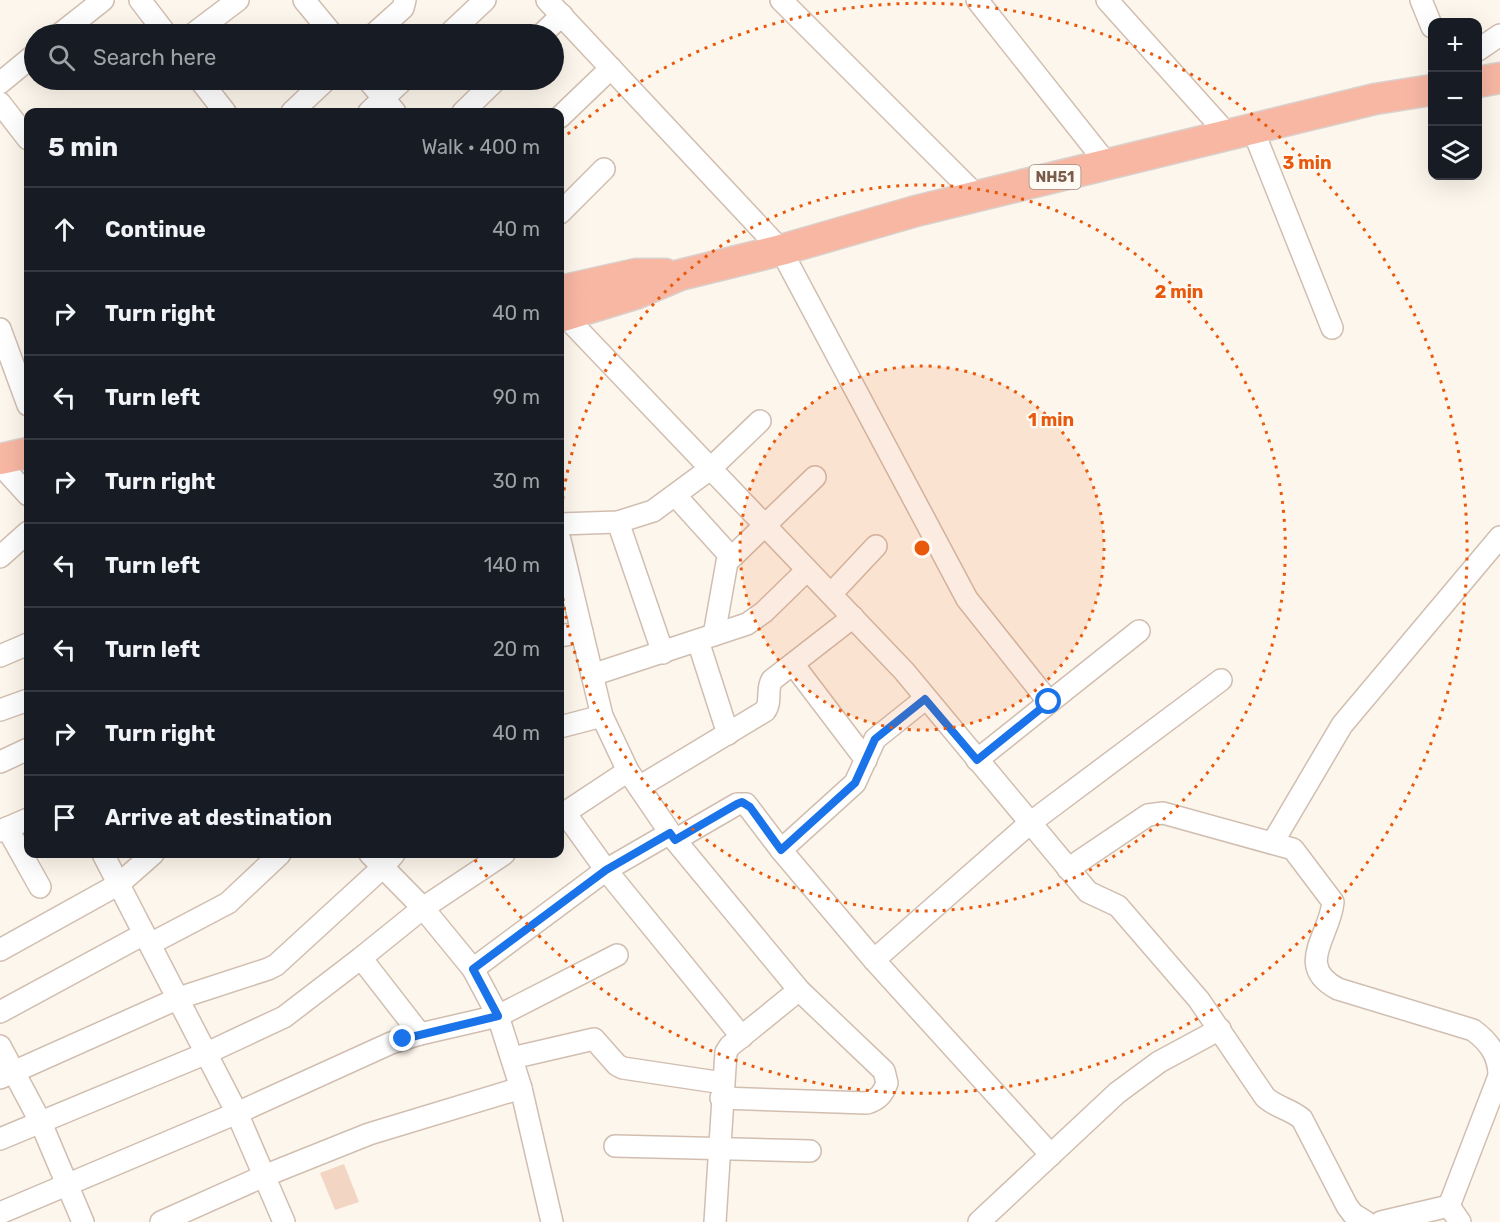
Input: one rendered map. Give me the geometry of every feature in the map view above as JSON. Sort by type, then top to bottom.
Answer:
[{"type":"highway","points":[[1482,81],[1500,78]]},
{"type":"highway","name":"NH51","points":[[564,307],[636,273],[680,275],[782,250],[977,196],[1427,88]]},
{"type":"highway","points":[[0,441],[24,436]]},
{"type":"highway","points":[[0,459],[24,454]]},
{"type":"street","points":[[73,24],[103,0]]},
{"type":"street","points":[[140,0],[158,24]]},
{"type":"street","points":[[206,24],[238,0]]},
{"type":"street","points":[[304,0],[324,24]]},
{"type":"street","points":[[385,24],[403,8],[405,0]]},
{"type":"street","points":[[460,24],[485,0]]},
{"type":"street","points":[[781,0],[977,196]]},
{"type":"street","points":[[977,0],[1107,164]]},
{"type":"street","points":[[1107,0],[1241,133],[1332,328]]},
{"type":"street","points":[[1421,0],[1428,18]]},
{"type":"street","points":[[547,24],[554,8],[782,250],[968,599],[1049,702]]},
{"type":"street","points":[[1482,47],[1500,35]]},
{"type":"street","points":[[0,83],[24,63]]},
{"type":"street","points":[[564,113],[611,68]]},
{"type":"street","points":[[208,90],[222,108]]},
{"type":"street","points":[[296,108],[315,90]]},
{"type":"street","points":[[373,90],[383,108],[396,90]]},
{"type":"street","points":[[467,108],[486,90]]},
{"type":"street","points":[[0,103],[24,134]]},
{"type":"street","points":[[564,209],[604,169]]},
{"type":"street","points":[[564,311],[710,469],[904,671],[925,699],[1092,895],[1118,906],[1199,1000],[1268,1100],[1302,1119],[1347,1206],[1353,1214],[1366,1222]]},
{"type":"street","points":[[0,329],[24,394]]},
{"type":"street","points":[[564,524],[618,522],[648,514],[710,469],[760,421]]},
{"type":"street","points":[[0,464],[24,491]]},
{"type":"street","points":[[728,734],[706,638],[725,567],[731,557],[815,477]]},
{"type":"street","points":[[675,495],[731,557]]},
{"type":"street","points":[[618,522],[663,653]]},
{"type":"street","points":[[0,557],[24,536]]},
{"type":"street","points":[[1273,842],[1342,725],[1500,537]]},
{"type":"street","points":[[831,594],[876,546]]},
{"type":"street","points":[[512,1058],[594,1039],[617,1065],[623,1068],[722,1090],[867,1103],[874,1101],[884,1091],[887,1083],[884,1071],[799,990],[673,837],[633,779],[602,716],[564,557]]},
{"type":"street","points":[[592,675],[663,653],[757,619],[807,570]]},
{"type":"street","points":[[564,814],[728,734],[765,711],[769,705],[770,682],[853,617]]},
{"type":"street","points":[[977,760],[1139,630]]},
{"type":"street","points":[[564,635],[582,632]]},
{"type":"street","points":[[0,656],[24,646]]},
{"type":"street","points":[[793,664],[866,760]]},
{"type":"street","points":[[874,960],[1030,823],[1221,680]]},
{"type":"street","points":[[781,850],[855,783],[875,739],[925,699]]},
{"type":"street","points":[[0,710],[24,701]]},
{"type":"street","points":[[564,726],[602,716]]},
{"type":"street","points":[[0,762],[24,751]]},
{"type":"street","points":[[473,969],[606,870],[742,802],[750,807],[781,850],[874,960],[1052,1155]]},
{"type":"street","points":[[1068,869],[1154,812],[1288,847],[1296,852],[1333,902],[1317,953],[1316,966],[1320,975],[1328,983],[1338,989],[1473,1030],[1485,1040],[1494,1052],[1499,1066],[1498,1076],[1454,1214],[1380,1222]]},
{"type":"street","points":[[564,818],[742,1037]]},
{"type":"street","points":[[24,821],[4,829],[40,887]]},
{"type":"street","points":[[105,858],[237,1113],[284,1222]]},
{"type":"street","points":[[0,950],[119,884],[148,858]]},
{"type":"street","points":[[0,1012],[147,939],[228,903],[276,858]]},
{"type":"street","points":[[7,1075],[179,998],[268,969],[276,964],[383,858],[473,969],[498,1016],[521,1088],[552,1222]]},
{"type":"street","points":[[0,1139],[207,1053],[284,1017],[423,908],[498,858]]},
{"type":"street","points":[[0,1213],[237,1113],[377,1049],[420,1034],[498,1016],[617,955]]},
{"type":"street","points":[[362,958],[420,1034]]},
{"type":"street","points":[[715,1222],[726,1052],[730,1046],[799,990]]},
{"type":"street","points":[[979,1222],[1140,1075],[1220,1029]]},
{"type":"street","points":[[0,1046],[7,1075],[41,1123],[83,1222]]},
{"type":"street","points":[[161,1222],[264,1176],[369,1134],[521,1088]]},
{"type":"street","points":[[615,1146],[810,1150]]},
{"type":"building","points":[[344,1164],[359,1202],[335,1210],[320,1173]]},
{"type":"route","points":[[403,1039],[498,1016],[473,969],[606,870],[670,833],[675,840],[742,802],[750,807],[781,850],[855,783],[875,739],[925,699],[977,760],[1049,702]]}]
